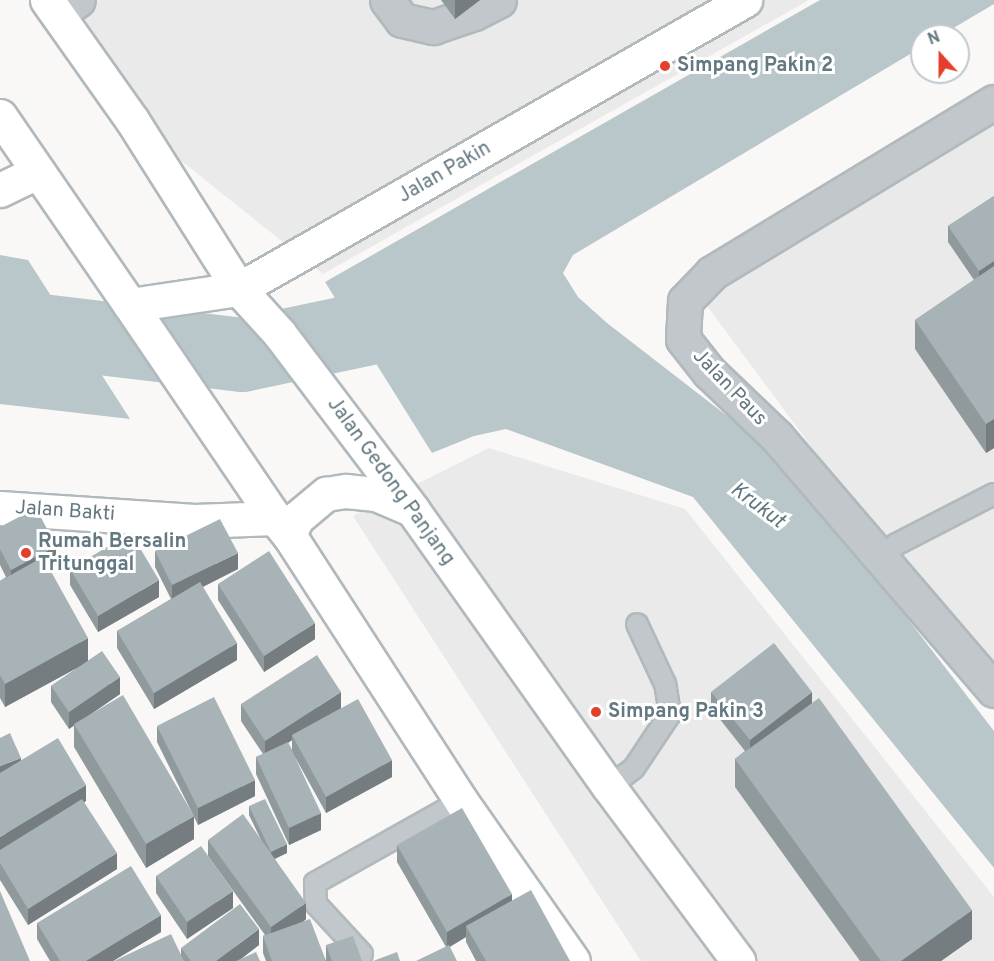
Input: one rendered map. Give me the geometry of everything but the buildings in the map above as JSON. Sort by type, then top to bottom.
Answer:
[{"type":"main road","name":"Jalan Pakin","points":[[137,315],[239,289],[745,0]]},
{"type":"main road","name":"Jalan Gedong Panjang","points":[[61,5],[239,289],[279,333],[412,509],[609,787],[738,961]]},
{"type":"main road","points":[[0,116],[252,481],[461,801],[573,961]]},
{"type":"main road","points":[[0,190],[37,172]]},
{"type":"main road","points":[[282,527],[297,518],[326,494],[346,490],[376,494],[412,509]]},
{"type":"main road","name":"Jalan Bakti","points":[[0,508],[282,527]]},
{"type":"street","points":[[387,0],[402,20],[433,27],[474,13],[499,0]]},
{"type":"street","name":"Jalan Paus","points":[[994,102],[712,273],[685,301],[683,339],[709,372],[777,437],[994,690]]},
{"type":"lane","points":[[882,558],[895,545],[994,494]]},
{"type":"lane","points":[[609,787],[634,768],[670,714],[665,684],[637,624]]},
{"type":"lane","points":[[362,954],[316,904],[315,883],[461,801]]},
{"type":"shaded area","points":[[67,0],[809,0],[323,274],[155,140]]},
{"type":"shaded area","points":[[994,103],[994,693],[696,291]]},
{"type":"shaded area","points":[[489,448],[685,509],[994,897],[994,961],[641,961],[353,516]]},
{"type":"water","name":"Krukut","points":[[820,0],[994,0],[994,4],[960,24],[910,24],[910,54],[573,255],[563,273],[578,297],[607,323],[788,463],[994,731],[994,868],[693,497],[506,429],[474,436],[432,453],[325,282]]},
{"type":"water","points":[[0,255],[28,260],[130,419],[0,404]]},
{"type":"waterway","points":[[0,326],[242,355],[398,322],[447,290]]},
{"type":"place","name":"Simpang Pakin 2","points":[[665,66]]},
{"type":"place","name":"Rumah Bersalin Tritunggal","points":[[26,553]]},
{"type":"place","name":"Simpang Pakin 3","points":[[596,712]]}]
